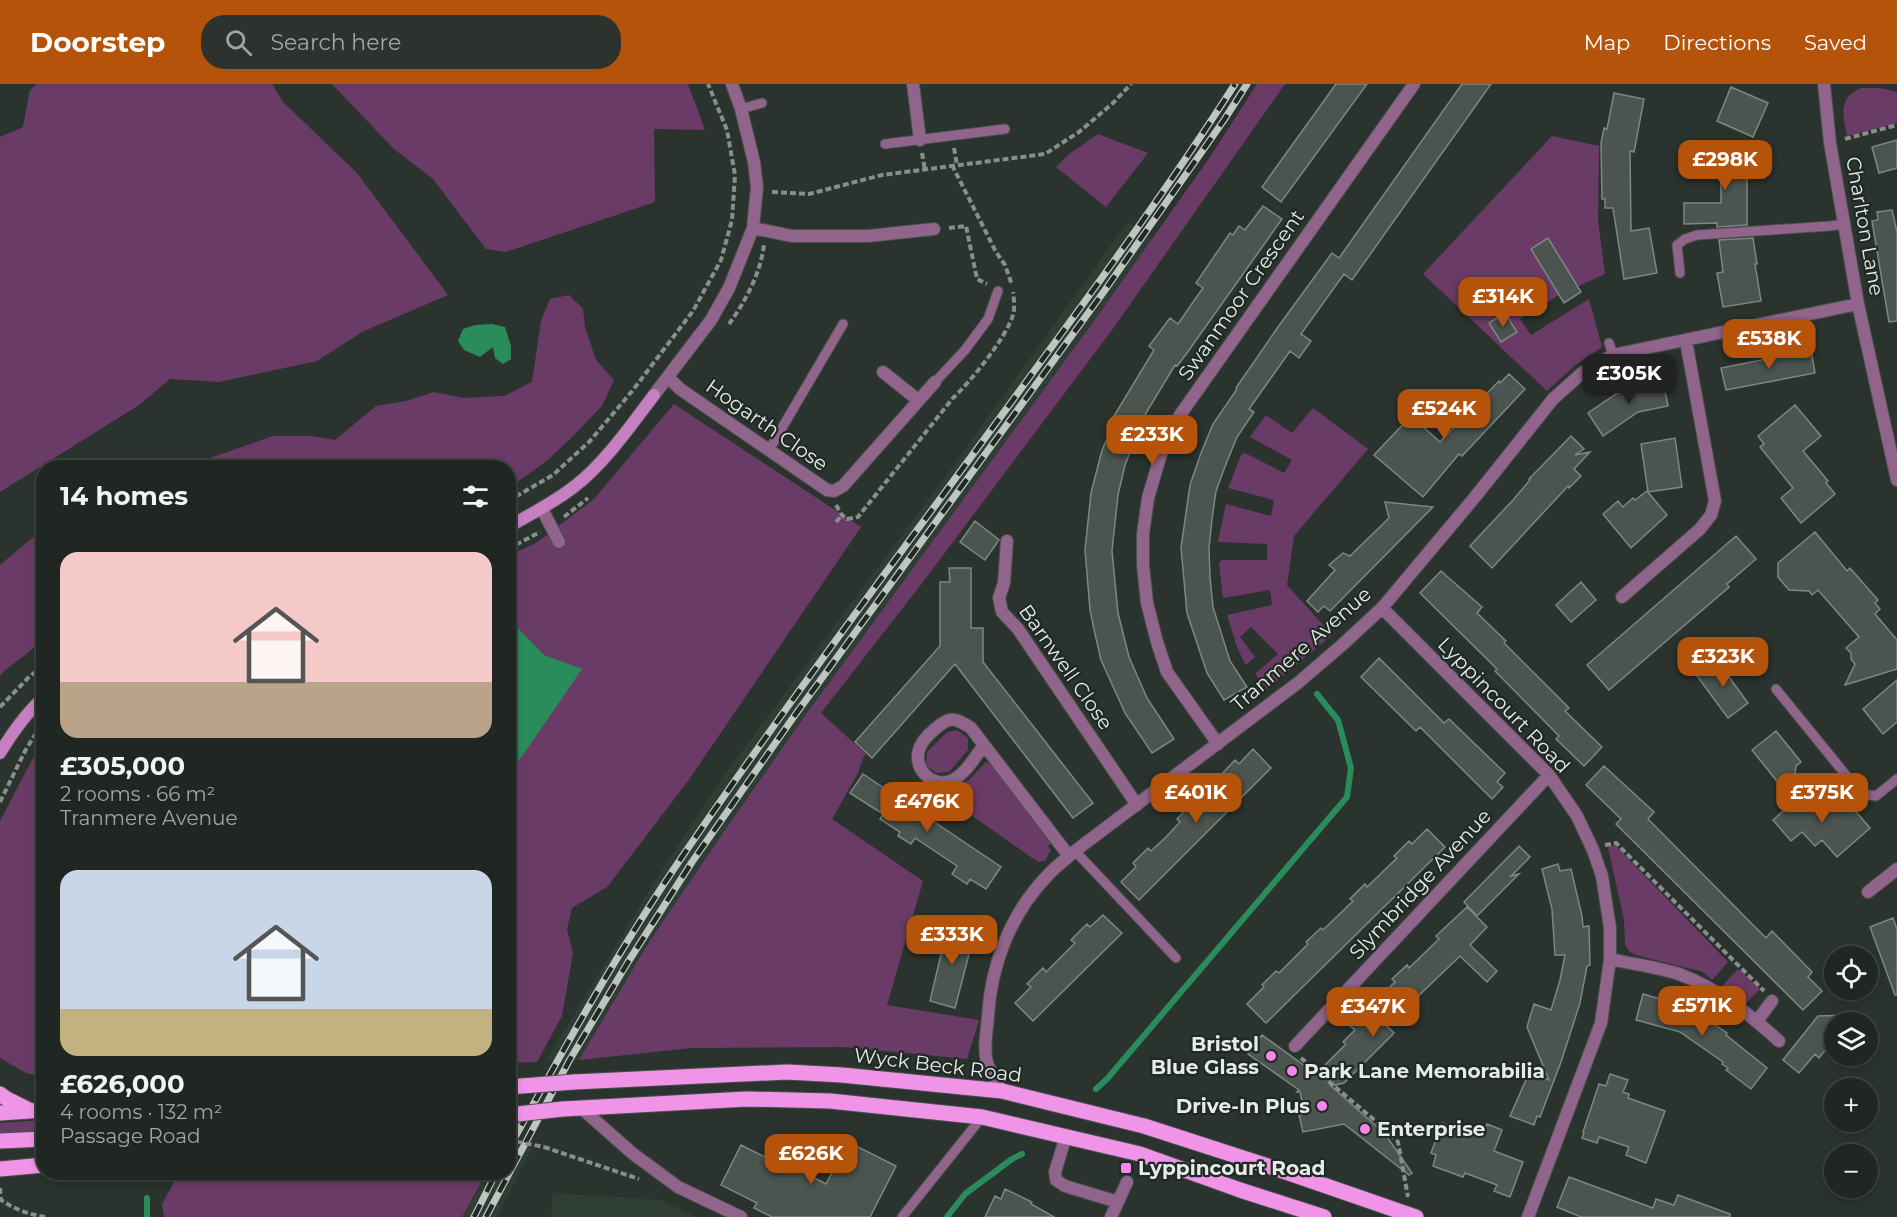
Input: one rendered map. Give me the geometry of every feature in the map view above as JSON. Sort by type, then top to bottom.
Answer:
[{"type":"main road","name":"Wyck Beck Road","points":[[516,1086],[787,1072],[842,1075],[1002,1091],[1144,1126],[1414,1216]]},
{"type":"main road","points":[[0,1094],[36,1110]]},
{"type":"main road","points":[[516,1114],[580,1107],[747,1099],[874,1105],[982,1117],[1140,1154],[1239,1190],[1324,1217]]},
{"type":"main road","points":[[0,1113],[36,1110]]},
{"type":"main road","points":[[0,1142],[36,1140]]},
{"type":"main road","points":[[0,1169],[36,1166]]},
{"type":"street","points":[[516,523],[542,509],[577,485],[624,435],[711,320],[729,288],[753,228],[757,187],[754,162],[741,109],[732,84]]},
{"type":"street","points":[[913,84],[920,140]]},
{"type":"street","name":"Swanmoor Crescent","points":[[1218,744],[1167,672],[1147,603],[1143,534],[1148,498],[1161,454],[1180,415],[1414,84]]},
{"type":"street","name":"Charlton Lane","points":[[1824,84],[1830,143],[1858,304],[1897,480]]},
{"type":"street","points":[[753,228],[792,236],[868,236],[934,229]]},
{"type":"street","name":"Tranmere Avenue","points":[[1002,1091],[989,1070],[986,1060],[989,1003],[996,968],[1006,936],[1037,887],[1072,853],[1299,682],[1382,608],[1553,399],[1611,349],[1686,340],[1858,304]]},
{"type":"street","points":[[1622,597],[1701,529],[1711,515],[1715,501],[1686,340]]},
{"type":"street","points":[[883,372],[918,400]]},
{"type":"street","name":"Hogarth Close","points":[[668,377],[680,389],[827,490],[834,491],[843,486],[934,382]]},
{"type":"street","points":[[542,509],[559,542]]},
{"type":"street","name":"Barnwell Close","points":[[1007,541],[1004,583],[999,598],[1002,612],[1018,629],[1137,805]]},
{"type":"street","name":"Lyppincourt Road","points":[[1382,608],[1549,775],[1577,816],[1593,850],[1607,901],[1610,960],[1601,1023],[1528,1217]]},
{"type":"street","points":[[0,753],[10,736],[36,704]]},
{"type":"street","points":[[984,745],[969,765],[951,781],[934,782],[920,770],[917,762],[920,744],[946,720],[953,719],[963,722],[972,728],[1072,853]]},
{"type":"street","name":"Slymbridge Avenue","points":[[1295,1046],[1549,775]]},
{"type":"street","points":[[1868,892],[1897,869]]},
{"type":"street","points":[[1610,960],[1676,973],[1697,981],[1757,1021],[1779,1041]]},
{"type":"street","points":[[1757,1021],[1772,1001]]},
{"type":"street","points":[[580,1107],[632,1153],[678,1187],[741,1217]]},
{"type":"street","points":[[1066,1136],[1055,1172],[1056,1180],[1065,1186],[1118,1202]]},
{"type":"street","points":[[1112,1217],[1127,1182]]},
{"type":"lane","points":[[741,109],[762,103]]},
{"type":"lane","points":[[885,144],[1005,129]]},
{"type":"lane","points":[[1680,273],[1677,245],[1697,235],[1844,224]]},
{"type":"lane","points":[[934,382],[965,350],[988,319],[998,291]]},
{"type":"lane","points":[[769,450],[843,324]]},
{"type":"lane","points":[[1776,689],[1854,785],[1864,794],[1876,796],[1897,779]]},
{"type":"lane","points":[[1072,853],[1176,958]]},
{"type":"lane","points":[[902,1217],[982,1117]]},
{"type":"path","points":[[516,496],[553,475],[590,441],[633,390],[693,311],[722,260],[732,220],[735,175],[727,130],[708,84]]},
{"type":"path","points":[[757,187],[770,192],[809,194],[882,175],[1045,154],[1079,132],[1131,84]]},
{"type":"path","points":[[1830,143],[1897,125]]},
{"type":"path","points":[[934,229],[966,226],[977,279],[998,291]]},
{"type":"path","points":[[836,522],[842,515]]},
{"type":"path","points":[[516,545],[551,526]]},
{"type":"path","points":[[0,707],[36,673]]},
{"type":"path","points":[[0,802],[25,751],[36,735]]},
{"type":"path","points":[[1593,850],[1616,843],[1772,1001]]},
{"type":"path","points":[[1295,1046],[1292,1050],[1398,1142],[1414,1216]]},
{"type":"path","points":[[516,1142],[544,1147],[642,1180]]},
{"type":"path","points":[[0,1188],[1,1200],[21,1212],[45,1217]]},
{"type":"shaded area","points":[[37,84],[272,84],[283,102],[357,173],[448,295],[362,332],[317,361],[219,382],[170,379],[139,405],[51,460],[36,460],[36,469],[0,492],[0,137],[23,127],[30,90]]},
{"type":"shaded area","points":[[332,84],[688,84],[705,130],[654,129],[655,202],[506,252],[486,249],[433,179],[394,149]]},
{"type":"shaded area","points":[[1257,84],[1285,84],[1112,330],[923,582],[821,713],[866,754],[832,819],[923,881],[887,1005],[979,1020],[967,1059],[844,1047],[692,1048],[579,1060],[649,942],[723,833],[804,717],[1091,325],[1210,157]]},
{"type":"shaded area","points":[[1861,88],[1880,88],[1897,92],[1897,123],[1847,136],[1843,108],[1848,97]]},
{"type":"shaded area","points":[[1098,134],[1148,153],[1106,207],[1056,167],[1069,154]]},
{"type":"shaded area","points":[[1552,136],[1599,146],[1598,220],[1605,274],[1559,295],[1520,319],[1531,335],[1589,299],[1602,347],[1574,366],[1547,391],[1423,274]]},
{"type":"shaded area","points":[[1128,221],[1152,239],[804,717],[649,942],[579,1060],[546,1061],[658,876],[719,782],[953,466]]},
{"type":"shaded area","points":[[569,295],[583,309],[585,327],[596,360],[614,380],[602,406],[548,460],[516,483],[516,460],[204,460],[273,436],[312,436],[335,440],[376,406],[406,401],[434,392],[464,398],[504,396],[532,382],[541,321],[550,299]]},
{"type":"shaded area","points":[[492,324],[505,327],[511,346],[511,359],[503,364],[495,358],[493,347],[480,357],[464,350],[458,341],[463,329],[475,325]]},
{"type":"shaded area","points":[[674,404],[861,527],[688,781],[607,887],[572,908],[567,929],[573,953],[562,1016],[537,1062],[516,1063],[516,552],[536,543],[594,499]]},
{"type":"shaded area","points":[[1313,408],[1368,449],[1294,536],[1287,585],[1332,635],[1267,689],[1255,674],[1278,654],[1251,627],[1240,637],[1255,657],[1245,664],[1227,615],[1272,605],[1270,590],[1223,598],[1219,563],[1222,560],[1267,560],[1267,544],[1218,542],[1226,504],[1271,516],[1274,500],[1228,488],[1242,453],[1284,473],[1292,460],[1250,437],[1266,415],[1292,433]]},
{"type":"shaded area","points":[[36,535],[36,646],[0,676],[0,565]]},
{"type":"shaded area","points":[[516,626],[544,655],[582,669],[516,763]]},
{"type":"shaded area","points":[[957,730],[968,738],[968,750],[949,772],[936,773],[926,765],[927,752],[947,732]]},
{"type":"shaded area","points":[[36,752],[36,1075],[26,1073],[0,1058],[0,821]]},
{"type":"shaded area","points":[[986,762],[996,767],[1053,842],[1048,846],[1051,850],[1045,861],[1038,862],[941,794],[969,780]]},
{"type":"shaded area","points":[[1615,845],[1728,962],[1712,980],[1703,972],[1630,952],[1625,945],[1624,920],[1608,847]]},
{"type":"shaded area","points":[[1738,969],[1760,989],[1746,1003],[1722,986]]},
{"type":"shaded area","points":[[36,1120],[36,1131],[0,1134],[0,1123]]},
{"type":"shaded area","points":[[516,1146],[532,1149],[497,1217],[462,1217],[482,1180],[516,1180]]},
{"type":"shaded area","points":[[175,1180],[482,1180],[462,1217],[164,1217],[162,1204]]},
{"type":"shaded area","points":[[553,1193],[661,1200],[697,1217],[551,1217]]},
{"type":"building","points":[[1336,84],[1367,84],[1281,202],[1262,187]]},
{"type":"building","points":[[1462,84],[1491,84],[1352,280],[1344,274],[1301,334],[1311,341],[1299,358],[1290,351],[1249,409],[1254,412],[1237,437],[1226,464],[1216,491],[1212,519],[1209,548],[1210,577],[1213,607],[1230,661],[1247,687],[1224,700],[1207,673],[1187,613],[1181,548],[1190,485],[1201,453],[1213,424],[1278,327],[1332,253],[1339,258]]},
{"type":"building","points":[[1731,87],[1768,103],[1753,137],[1717,121]]},
{"type":"building","points":[[1614,93],[1644,99],[1634,152],[1630,151],[1631,231],[1649,228],[1657,273],[1624,279],[1613,208],[1605,208],[1605,199],[1602,199],[1601,143],[1604,128],[1607,129]]},
{"type":"building","points":[[1897,140],[1897,168],[1879,173],[1872,147]]},
{"type":"building","points":[[1710,146],[1752,153],[1747,181],[1747,225],[1717,227],[1717,223],[1684,224],[1684,203],[1721,203],[1721,169],[1707,167]]},
{"type":"building","points":[[1263,206],[1282,219],[1187,353],[1177,366],[1175,365],[1146,413],[1125,465],[1118,495],[1112,551],[1118,613],[1129,657],[1147,698],[1174,739],[1152,753],[1125,713],[1101,660],[1090,610],[1085,550],[1091,493],[1102,450],[1112,428],[1108,426],[1154,350],[1149,346],[1170,318],[1178,324],[1203,288],[1196,283],[1230,233],[1233,235],[1239,226],[1245,230]]},
{"type":"building","points":[[1892,210],[1897,232],[1897,321],[1889,322],[1872,221],[1878,220],[1877,212]]},
{"type":"building","points":[[1548,238],[1581,292],[1564,303],[1531,249]]},
{"type":"building","points":[[1753,238],[1761,301],[1723,307],[1717,273],[1723,272],[1719,240]]},
{"type":"building","points":[[1505,313],[1517,332],[1501,342],[1489,323]]},
{"type":"building","points":[[1811,350],[1815,373],[1726,390],[1721,368]]},
{"type":"building","points":[[1509,374],[1525,389],[1462,456],[1459,454],[1423,497],[1374,455],[1411,416],[1440,442],[1499,381],[1500,383]]},
{"type":"building","points":[[1663,380],[1668,406],[1638,412],[1603,436],[1588,413],[1625,388]]},
{"type":"building","points":[[1795,405],[1821,436],[1803,451],[1828,481],[1826,483],[1835,494],[1801,523],[1781,498],[1793,488],[1760,447],[1764,444],[1758,436]]},
{"type":"building","points":[[1571,436],[1584,449],[1575,455],[1590,452],[1574,469],[1581,476],[1569,488],[1568,486],[1492,568],[1470,546],[1513,500],[1529,479]]},
{"type":"building","points":[[1675,438],[1682,487],[1648,492],[1641,444]]},
{"type":"building","points":[[1647,491],[1667,515],[1631,548],[1603,514],[1618,501],[1623,507],[1633,498],[1635,500]]},
{"type":"building","points":[[1385,502],[1433,507],[1330,611],[1324,606],[1318,612],[1307,601],[1335,570],[1329,565],[1343,553],[1350,556],[1389,518]]},
{"type":"building","points":[[975,521],[999,540],[985,560],[960,542]]},
{"type":"building","points":[[1815,532],[1847,571],[1850,568],[1878,600],[1875,603],[1880,609],[1875,614],[1897,640],[1897,669],[1845,685],[1855,664],[1851,659],[1851,653],[1846,648],[1859,637],[1818,590],[1812,595],[1809,591],[1789,590],[1778,577],[1778,563]]},
{"type":"building","points":[[1736,536],[1756,559],[1727,584],[1729,587],[1609,690],[1587,665]]},
{"type":"building","points":[[949,568],[971,568],[971,628],[983,628],[983,662],[1093,803],[1073,818],[955,664],[872,758],[855,742],[940,646],[940,582],[950,582]]},
{"type":"building","points":[[1441,571],[1482,607],[1477,613],[1569,708],[1565,711],[1602,747],[1584,766],[1556,739],[1559,736],[1495,671],[1497,669],[1420,593]]},
{"type":"building","points":[[1581,582],[1596,600],[1571,622],[1556,605]]},
{"type":"building","points":[[1728,653],[1724,670],[1748,703],[1728,718],[1697,676]]},
{"type":"building","points":[[1379,658],[1444,723],[1449,719],[1505,773],[1497,782],[1503,787],[1492,799],[1420,727],[1416,731],[1361,677]]},
{"type":"building","points":[[1897,680],[1897,722],[1883,734],[1863,709]]},
{"type":"building","points":[[1776,731],[1801,762],[1796,766],[1792,800],[1752,750]]},
{"type":"building","points":[[1253,749],[1271,768],[1139,900],[1121,882],[1136,867],[1133,863],[1148,848],[1151,851],[1166,837],[1180,822],[1177,819],[1192,803],[1196,807],[1209,794],[1223,779],[1220,776],[1235,760],[1239,764]]},
{"type":"building","points":[[1604,766],[1654,812],[1648,819],[1766,938],[1772,931],[1812,972],[1808,977],[1822,991],[1803,1010],[1616,824],[1621,819],[1586,785]]},
{"type":"building","points":[[863,774],[1001,867],[986,889],[970,879],[967,884],[952,874],[957,866],[915,838],[911,844],[898,836],[900,832],[880,819],[883,814],[850,793]]},
{"type":"building","points":[[1803,793],[1824,816],[1841,801],[1848,809],[1851,806],[1870,828],[1837,857],[1822,840],[1815,846],[1802,832],[1791,841],[1773,820]]},
{"type":"building","points":[[1427,829],[1445,847],[1266,1023],[1247,1004],[1264,987],[1262,985],[1276,971],[1279,973],[1308,944],[1306,942],[1321,928],[1323,930],[1353,901],[1350,899],[1365,884],[1367,887],[1397,858],[1394,856],[1409,841],[1412,844]]},
{"type":"building","points":[[1519,846],[1530,857],[1511,876],[1519,874],[1477,916],[1464,902]]},
{"type":"building","points":[[1558,864],[1560,871],[1571,869],[1583,927],[1589,926],[1590,965],[1587,966],[1580,1003],[1561,1062],[1540,1117],[1537,1116],[1534,1125],[1510,1116],[1529,1073],[1549,1080],[1527,1027],[1534,1004],[1551,1010],[1565,955],[1555,955],[1552,909],[1542,869]]},
{"type":"building","points":[[1467,907],[1487,927],[1470,945],[1497,971],[1487,982],[1460,956],[1387,1026],[1394,1033],[1344,1083],[1331,1086],[1385,1134],[1412,1173],[1409,1175],[1344,1124],[1303,1132],[1299,1115],[1305,1114],[1300,1092],[1297,1092],[1299,1090],[1248,1054],[1262,1035],[1316,1074],[1346,1044],[1343,1042],[1355,1030],[1350,1026],[1395,982],[1392,979],[1407,965],[1409,968],[1439,939],[1436,936]]},
{"type":"building","points":[[1103,915],[1122,933],[1033,1021],[1015,1003],[1031,987],[1027,984],[1043,968],[1046,972],[1075,943],[1071,940],[1087,924],[1090,927]]},
{"type":"building","points":[[1893,918],[1897,929],[1897,995],[1895,995],[1870,927]]},
{"type":"building","points":[[948,925],[975,931],[955,1008],[930,1001]]},
{"type":"building","points":[[1643,994],[1690,1008],[1727,1033],[1726,1035],[1767,1068],[1751,1089],[1726,1070],[1728,1068],[1722,1064],[1723,1062],[1680,1032],[1636,1020]]},
{"type":"building","points":[[1818,1016],[1824,1016],[1824,1052],[1819,1058],[1815,1054],[1799,1073],[1783,1060]]},
{"type":"building","points":[[1610,1074],[1628,1080],[1623,1092],[1629,1094],[1628,1098],[1665,1111],[1646,1163],[1626,1155],[1629,1147],[1599,1137],[1597,1143],[1582,1138],[1599,1084],[1606,1086]]},
{"type":"building","points":[[1442,1123],[1481,1138],[1487,1124],[1502,1130],[1494,1151],[1523,1162],[1510,1197],[1494,1191],[1497,1185],[1465,1173],[1463,1177],[1433,1166],[1436,1155],[1431,1153]]},
{"type":"building","points":[[848,1142],[896,1166],[870,1217],[772,1217],[754,1208],[757,1203],[721,1185],[741,1145],[773,1161],[775,1158],[826,1184]]},
{"type":"building","points":[[1569,1177],[1653,1208],[1656,1199],[1674,1205],[1678,1195],[1730,1214],[1730,1217],[1581,1217],[1557,1207]]},
{"type":"building","points":[[1005,1189],[1032,1202],[1031,1204],[1054,1217],[985,1217],[995,1196],[1001,1199]]},
{"type":"waterway","points":[[1096,1089],[1107,1079],[1347,797],[1351,768],[1338,720],[1317,694]]},
{"type":"waterway","points":[[947,1217],[965,1194],[1022,1154]]},
{"type":"waterway","points":[[147,1198],[147,1217]]},
{"type":"railway","points":[[516,1136],[614,963],[684,854],[813,672],[1111,265],[1235,84]]},
{"type":"railway","points":[[516,1161],[569,1061],[628,962],[692,862],[795,715],[1105,290],[1247,84]]},
{"type":"railway","points":[[474,1217],[492,1180]]},
{"type":"railway","points":[[486,1217],[506,1180]]},
{"type":"place","name":"Bristol Blue Glass","points":[[1271,1056]]},
{"type":"place","name":"Park Lane Memorabilia","points":[[1292,1071]]},
{"type":"place","name":"Drive-In Plus","points":[[1322,1106]]},
{"type":"place","name":"Enterprise","points":[[1365,1129]]},
{"type":"place","name":"Lyppincourt Road","points":[[1126,1168]]}]
